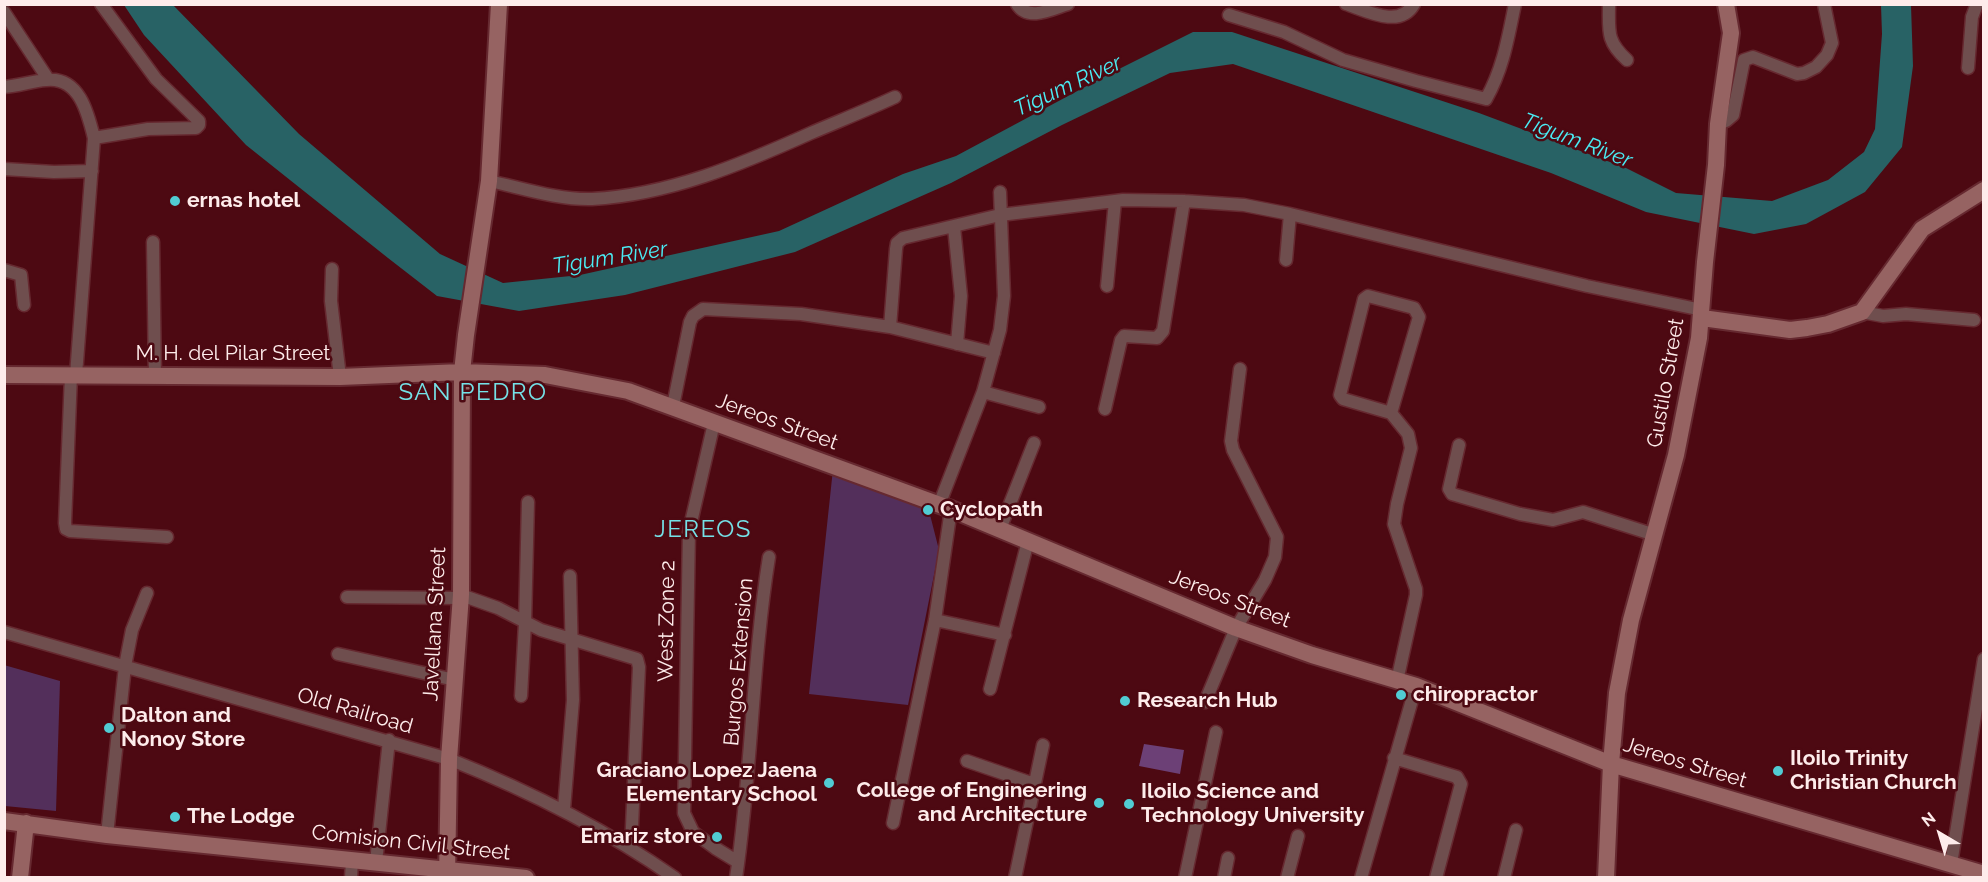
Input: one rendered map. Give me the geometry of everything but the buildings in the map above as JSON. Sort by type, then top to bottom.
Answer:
[{"type":"street","points":[[94,138],[148,129],[196,128],[199,125],[199,121],[156,79],[137,56],[101,4]]},
{"type":"street","name":"Javellana Street","points":[[447,873],[449,759],[460,597],[462,372],[488,188],[499,4]]},
{"type":"street","points":[[1017,4],[1024,13],[1030,14],[1068,4]]},
{"type":"street","points":[[1346,4],[1391,18],[1408,13],[1414,4]]},
{"type":"street","points":[[1229,15],[1284,32],[1343,60],[1486,99],[1497,80],[1502,64],[1515,4]]},
{"type":"street","points":[[1609,4],[1609,33],[1614,49],[1627,60]]},
{"type":"street","name":"Gustilo Street","points":[[1606,878],[1617,693],[1631,620],[1676,455],[1702,314],[1704,262],[1716,165],[1718,124],[1731,33],[1726,4]]},
{"type":"street","points":[[1718,124],[1726,121],[1732,115],[1744,60],[1753,57],[1797,74],[1808,72],[1823,61],[1832,43],[1824,4]]},
{"type":"street","points":[[1968,69],[1972,17],[1977,4]]},
{"type":"street","points":[[4,12],[48,79]]},
{"type":"street","points":[[4,87],[21,86],[48,79],[62,81],[74,87],[84,104],[94,138],[73,375],[66,529],[167,537]]},
{"type":"street","points":[[488,188],[592,199],[686,182],[731,167],[895,97]]},
{"type":"street","points":[[4,169],[54,172],[92,171]]},
{"type":"street","points":[[1862,312],[1922,229],[1983,190]]},
{"type":"street","points":[[893,823],[935,620],[945,507],[983,392],[1000,330],[1004,296],[1000,192]]},
{"type":"street","points":[[890,327],[897,243],[903,238],[1000,215],[1115,201],[1184,201],[1244,205],[1290,214],[1702,314],[1790,330],[1828,324],[1862,312],[1883,316],[1906,314],[1974,320]]},
{"type":"street","points":[[1107,286],[1115,201]]},
{"type":"street","points":[[1105,409],[1121,340],[1124,336],[1129,335],[1157,338],[1163,331],[1184,201]]},
{"type":"street","points":[[1286,260],[1290,214]]},
{"type":"street","points":[[954,227],[961,296],[957,344]]},
{"type":"street","points":[[153,242],[155,376]]},
{"type":"street","points":[[332,269],[331,301],[340,377]]},
{"type":"street","points":[[4,270],[21,275],[24,305]]},
{"type":"street","points":[[1391,413],[1419,316],[1414,308],[1368,296],[1364,299],[1340,395],[1343,399],[1391,413],[1408,434],[1411,448],[1394,524],[1416,595],[1397,681]]},
{"type":"street","points":[[673,406],[690,322],[697,312],[703,309],[801,314],[890,327],[994,353]]},
{"type":"street","points":[[1204,702],[1236,628],[1265,580],[1275,557],[1277,537],[1233,450],[1231,441],[1240,369]]},
{"type":"street","name":"M. H. del Pilar Street","points":[[4,375],[340,377],[462,372]]},
{"type":"street","name":"Jereos Street","points":[[462,372],[545,375],[628,391],[945,507],[1236,628],[1416,686],[1611,764],[1983,874]]},
{"type":"street","points":[[983,392],[1039,407]]},
{"type":"street","name":"West Zone 2","points":[[714,423],[689,531],[684,813],[693,832],[738,862]]},
{"type":"street","points":[[1000,529],[1034,443]]},
{"type":"street","points":[[1459,445],[1449,489],[1452,494],[1520,514],[1553,520],[1583,512],[1655,535]]},
{"type":"street","points":[[520,696],[525,623],[528,502]]},
{"type":"street","points":[[990,689],[1028,541]]},
{"type":"street","name":"Burgos Extension","points":[[736,878],[749,762],[760,621],[769,557]]},
{"type":"street","points":[[564,809],[573,700],[570,576]]},
{"type":"street","points":[[107,835],[125,666],[132,630],[147,593]]},
{"type":"street","points":[[347,597],[460,597],[498,608],[525,623],[573,640],[637,659],[639,667],[631,849]]},
{"type":"street","points":[[935,620],[1005,635]]},
{"type":"street","name":"Old Railroad","points":[[4,632],[449,759],[496,777],[564,809],[675,878]]},
{"type":"street","points":[[338,654],[455,680]]},
{"type":"street","points":[[1951,864],[1983,658]]},
{"type":"street","points":[[1361,878],[1416,686]]},
{"type":"street","points":[[1185,878],[1216,732]]},
{"type":"street","points":[[376,862],[388,740]]},
{"type":"street","points":[[1015,878],[1043,746]]},
{"type":"street","points":[[1394,758],[1457,777],[1461,784],[1436,878]]},
{"type":"street","points":[[967,761],[1034,783]]},
{"type":"street","name":"Comision Civil Street","points":[[4,821],[107,835],[376,862],[447,873],[526,878]]},
{"type":"street","points":[[20,878],[26,823]]},
{"type":"street","points":[[1504,878],[1515,830]]},
{"type":"street","points":[[1287,878],[1298,836]]},
{"type":"street","points":[[1224,878],[1228,858]]},
{"type":"street","points":[[351,878],[352,860]]},
{"type":"shaded area","points":[[833,469],[926,499],[939,550],[908,705],[809,694]]},
{"type":"shaded area","points":[[4,665],[60,681],[56,811],[5,806]]},
{"type":"shaded area","points":[[1144,744],[1184,750],[1180,774],[1139,766]]},
{"type":"water","points":[[124,5],[173,5],[299,134],[440,254],[503,283],[580,275],[779,231],[903,174],[956,156],[1193,32],[1232,32],[1479,113],[1626,168],[1676,193],[1772,201],[1828,180],[1864,152],[1875,129],[1882,34],[1881,5],[1911,5],[1913,66],[1902,147],[1865,192],[1806,224],[1754,234],[1646,212],[1551,173],[1233,64],[1170,73],[1062,125],[951,183],[795,252],[625,295],[519,311],[437,296],[246,145],[144,35]]},
{"type":"place","name":"ernas hotel","points":[[175,201]]},
{"type":"place","name":"Cyclopath","points":[[928,510]]},
{"type":"place","name":"chiropractor","points":[[1401,695]]},
{"type":"place","name":"Research Hub","points":[[1125,701]]},
{"type":"place","name":"Dalton and Nonoy Store","points":[[109,728]]},
{"type":"place","name":"Iloilo Trinity Christian Church","points":[[1778,771]]},
{"type":"place","name":"Graciano Lopez Jaena Elementary School","points":[[829,783]]},
{"type":"place","name":"College of Engineering and Architecture","points":[[1099,803]]},
{"type":"place","name":"Iloilo Science and Technology University","points":[[1129,804]]},
{"type":"place","name":"The Lodge","points":[[175,817]]},
{"type":"place","name":"Emariz store","points":[[717,837]]},
{"type":"district","name":"SAN PEDRO","points":[[473,393]]},
{"type":"district","name":"JEREOS","points":[[703,530]]},
{"type":"water label","name":"Tigum River","points":[[1068,86]]},
{"type":"water label","name":"Tigum River","points":[[1577,141]]},
{"type":"water label","name":"Tigum River","points":[[610,258]]}]
